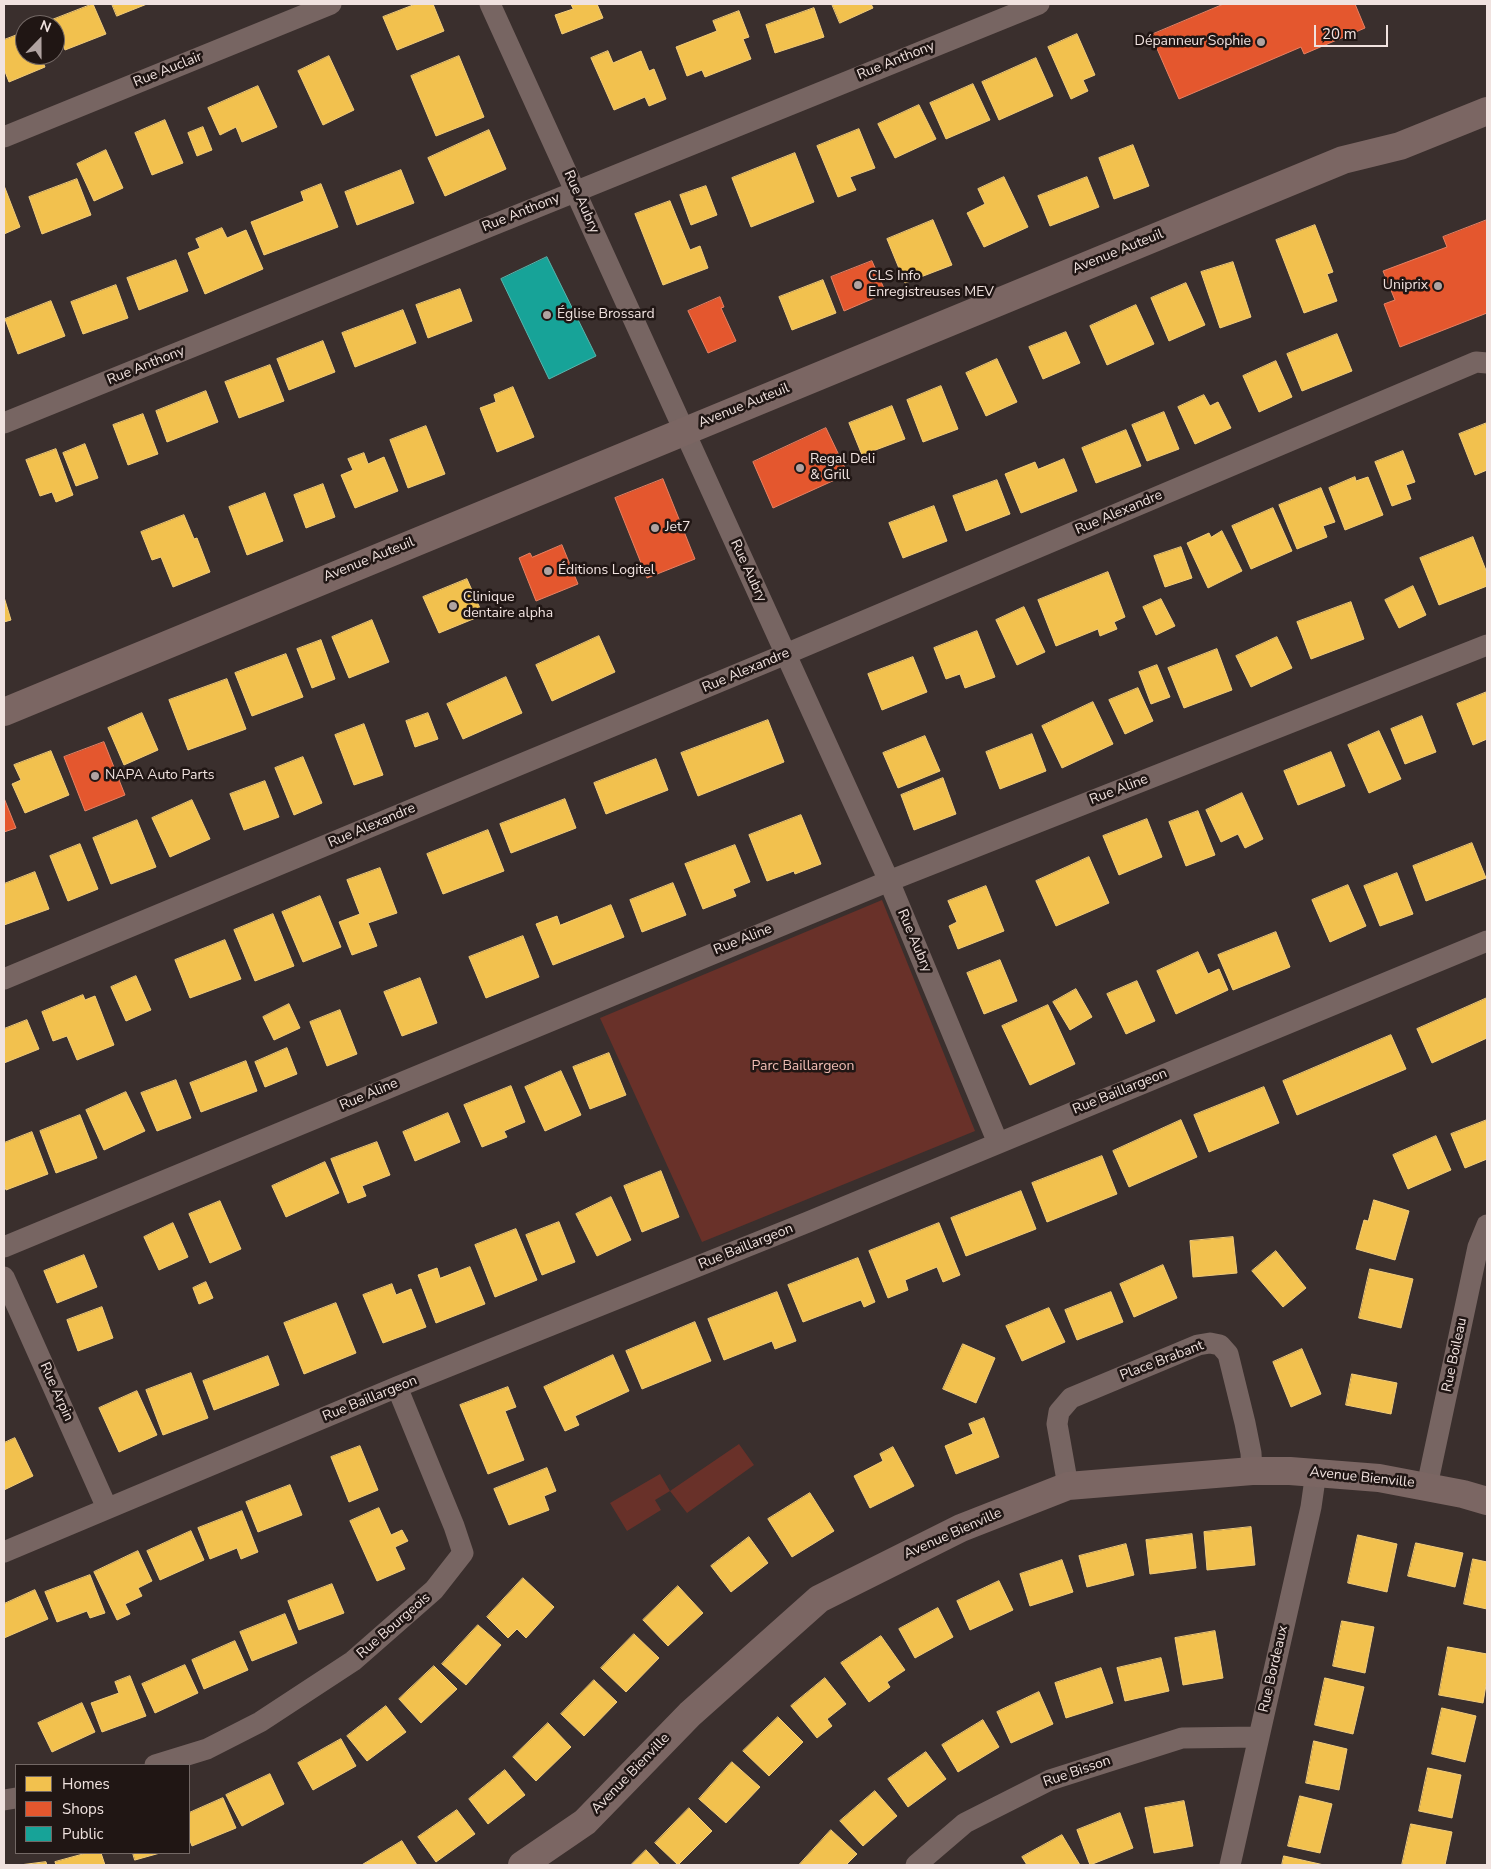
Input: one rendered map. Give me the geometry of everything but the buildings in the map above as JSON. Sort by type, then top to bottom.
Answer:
[{"type":"street","name":"Rue Auclair","points":[[4,137],[331,4]]},
{"type":"street","name":"Rue Aubry","points":[[490,4],[889,881],[998,1143]]},
{"type":"street","name":"Rue Anthony","points":[[4,423],[1039,4]]},
{"type":"street","name":"Avenue Auteuil","points":[[4,712],[684,430],[1343,160],[1400,146],[1487,111]]},
{"type":"street","name":"Rue Alexandre","points":[[4,979],[786,654],[1476,362],[1487,362]]},
{"type":"street","name":"Rue Aline","points":[[4,1247],[889,881],[1487,645]]},
{"type":"street","name":"Rue Baillargeon","points":[[4,1552],[397,1387],[799,1226],[1487,941]]},
{"type":"street","name":"Rue Boileau","points":[[1427,1486],[1478,1247],[1487,1225]]},
{"type":"street","name":"Rue Arpin","points":[[4,1276],[108,1508]]},
{"type":"street","name":"Place Brabant","points":[[1068,1486],[1057,1424],[1059,1412],[1071,1398],[1198,1345],[1210,1343],[1220,1345],[1228,1354],[1245,1422],[1252,1470]]},
{"type":"street","name":"Rue Bourgeois","points":[[157,1764],[206,1749],[260,1722],[353,1660],[434,1590],[463,1553],[454,1526],[397,1387]]},
{"type":"street","name":"Avenue Bienville","points":[[522,1865],[585,1822],[690,1714],[819,1599],[961,1528],[1068,1486],[1252,1470],[1316,1472],[1380,1478],[1427,1486],[1487,1501]]},
{"type":"street","name":"Rue Bordeaux","points":[[1230,1865],[1312,1507],[1316,1472]]},
{"type":"street","name":"Rue Bisson","points":[[916,1865],[965,1823],[1050,1780],[1182,1738],[1258,1737]]},
{"type":"green space","name":"Parc Baillargeon","points":[[882,900],[975,1131],[702,1242],[600,1018]]},
{"type":"green space","points":[[739,1444],[754,1465],[687,1513],[670,1491]]},
{"type":"green space","points":[[660,1474],[670,1491],[655,1500],[661,1510],[627,1531],[610,1503]]},
{"type":"place","name":"Dépanneur Sophie","points":[[1261,42]]},
{"type":"place","name":"CLS Info Enregistreuses MEV","points":[[858,285]]},
{"type":"place","name":"Uniprix","points":[[1438,286]]},
{"type":"place","name":"Église Brossard","points":[[547,315]]},
{"type":"place","name":"Regal Deli & Grill","points":[[800,468]]},
{"type":"place","name":"Jet7","points":[[655,528]]},
{"type":"place","name":"Éditions Logitel","points":[[548,571]]},
{"type":"place","name":"Clinique dentaire alpha","points":[[453,606]]},
{"type":"place","name":"NAPA Auto Parts","points":[[95,776]]}]
